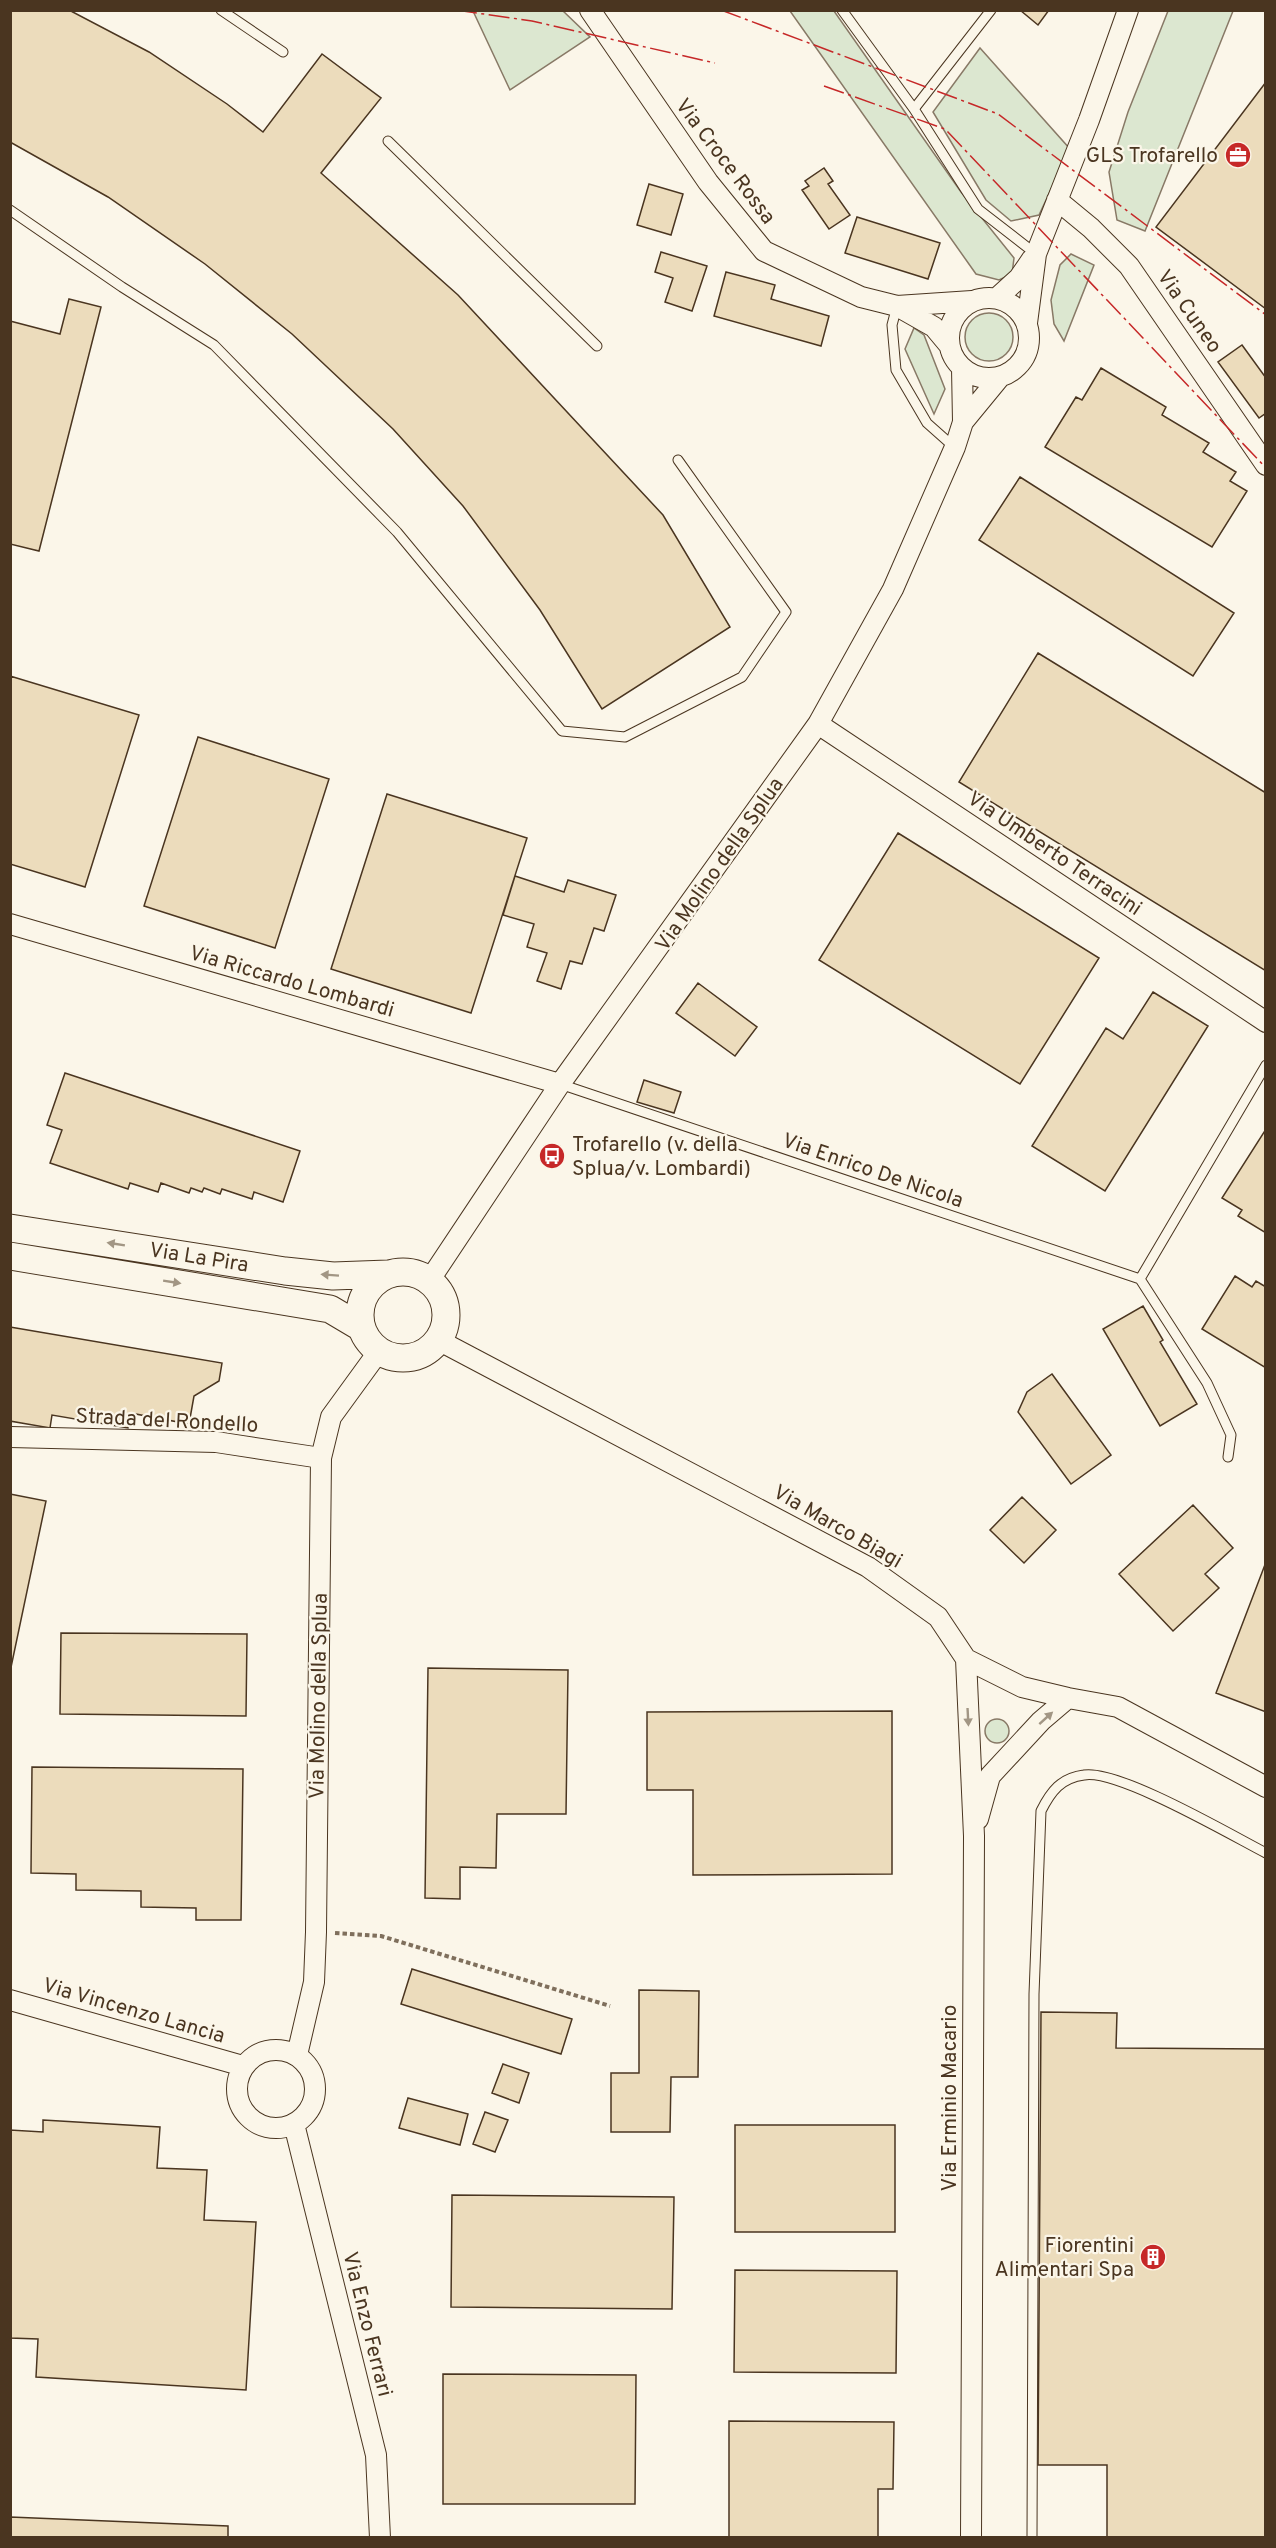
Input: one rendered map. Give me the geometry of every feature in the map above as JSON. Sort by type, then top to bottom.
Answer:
[{"type":"street","name":"Via Croce Rossa","points":[[590,10],[708,182],[764,251],[861,297],[897,306],[934,327],[949,345]]},
{"type":"street","points":[[1027,323],[1036,254],[1089,120],[1128,10]]},
{"type":"street","points":[[1089,120],[1113,89],[1142,10]]},
{"type":"street","name":"Via Cuneo","points":[[1057,200],[1091,228],[1129,266],[1266,465]]},
{"type":"street","points":[[997,298],[1019,278],[1036,254]]},
{"type":"street","points":[[997,298],[1020,311],[1027,323],[1030,336],[1025,356],[1012,371],[1000,377],[973,376],[953,358],[949,345],[949,331],[953,319],[961,308],[972,301],[997,298]]},
{"type":"street","name":"Via Croce Rossa","points":[[897,306],[972,301]]},
{"type":"street","name":"Via Molino della Splua","points":[[429,1281],[560,1084],[818,724],[893,590],[955,447],[963,422],[962,368]]},
{"type":"street","name":"Via Molino della Splua","points":[[963,422],[1000,377]]},
{"type":"street","name":"Via Umberto Terracini","points":[[818,724],[1266,1022]]},
{"type":"street","name":"Via Riccardo Lombardi","points":[[10,924],[560,1084]]},
{"type":"street","name":"Via La Pira","points":[[10,1228],[285,1271],[333,1276],[388,1274]]},
{"type":"street","name":"Via La Pira","points":[[10,1256],[330,1309],[362,1328]]},
{"type":"street","points":[[402,1272],[417,1274],[429,1281],[438,1290],[444,1302],[446,1315],[444,1328],[438,1340],[429,1349],[404,1358],[379,1351],[368,1341],[362,1328],[360,1315],[364,1296],[376,1280],[388,1274],[402,1272]]},
{"type":"street","name":"Via Marco Biagi","points":[[438,1340],[868,1567],[938,1617],[966,1659],[1022,1687],[1118,1707],[1266,1787]]},
{"type":"street","name":"Via Molino della Splua","points":[[297,2055],[314,1982],[321,1458],[331,1417],[379,1351]]},
{"type":"street","name":"Strada del Rondello","points":[[10,1437],[216,1442],[321,1458]]},
{"type":"street","name":"Via Erminio Macario","points":[[966,1659],[974,1836],[971,2538]]},
{"type":"street","points":[[974,1836],[990,1776],[1041,1721],[1068,1698]]},
{"type":"street","name":"Via Vincenzo Lancia","points":[[10,2000],[243,2066]]},
{"type":"street","points":[[274,2049],[286,2050],[297,2055],[312,2073],[315,2096],[307,2112],[294,2124],[281,2128],[256,2123],[239,2104],[238,2078],[243,2066],[252,2058],[274,2049]]},
{"type":"street","name":"Via Enzo Ferrari","points":[[294,2124],[376,2455],[380,2538]]},
{"type":"lane","points":[[221,10],[283,52]]},
{"type":"lane","points":[[842,10],[914,109],[978,209],[1036,254]]},
{"type":"lane","points":[[914,109],[991,10]]},
{"type":"lane","points":[[388,141],[597,346]]},
{"type":"lane","points":[[10,210],[122,287],[214,345],[397,532],[562,731],[625,737],[742,677],[786,612],[678,460]]},
{"type":"lane","points":[[897,306],[892,325],[896,370],[927,423],[955,447]]},
{"type":"lane","points":[[1228,1456],[1231,1435],[1207,1383],[1140,1279],[1266,1065]]},
{"type":"lane","name":"Via Enrico De Nicola","points":[[560,1084],[1140,1279]]},
{"type":"lane","points":[[1032,2538],[1034,1994],[1041,1811],[1050,1792],[1065,1780],[1086,1774],[1109,1776],[1266,1853]]},
{"type":"path","points":[[316,1932],[381,1936],[610,2006]]},
{"type":"green space","points":[[473,11],[563,11],[590,37],[510,90]]},
{"type":"green space","points":[[790,11],[834,11],[961,192],[1014,258],[1012,274],[999,280],[976,274]]},
{"type":"green space","points":[[1168,11],[1233,11],[1145,231],[1117,220],[1109,172],[1128,112]]},
{"type":"green space","points":[[980,48],[1070,149],[1039,215],[1011,221],[986,200],[933,112]]},
{"type":"green space","points":[[1071,254],[1094,265],[1064,341],[1054,324],[1051,300],[1060,265]]},
{"type":"green space","points":[[984,313],[994,313],[1009,323],[1013,337],[1012,346],[1003,357],[994,361],[984,361],[969,351],[965,342],[965,332],[975,317]]},
{"type":"green space","points":[[914,328],[924,335],[945,389],[934,414],[905,349]]},
{"type":"green space","points":[[997,1719],[1006,1722],[1009,1731],[1006,1740],[997,1743],[988,1740],[985,1731],[988,1722]]},
{"type":"building","points":[[10,10],[69,10],[149,52],[227,104],[263,132],[322,54],[381,98],[321,173],[458,295],[663,515],[730,627],[602,709],[540,610],[463,506],[393,429],[292,334],[205,264],[108,197],[10,142]]},
{"type":"building","points":[[1020,10],[1049,10],[1038,25]]},
{"type":"building","name":"GLS Trofarello","points":[[1266,82],[1266,309],[1156,227]]},
{"type":"building","points":[[824,168],[833,181],[828,184],[850,215],[829,229],[802,190],[809,186],[805,181]]},
{"type":"building","points":[[649,184],[683,194],[671,235],[637,225]]},
{"type":"building","points":[[857,217],[940,243],[928,279],[845,253]]},
{"type":"building","points":[[661,252],[707,266],[692,311],[665,302],[673,278],[655,272]]},
{"type":"building","points":[[726,272],[775,285],[771,299],[829,316],[821,346],[714,316]]},
{"type":"building","points":[[69,299],[101,307],[39,551],[10,544],[10,321],[60,334]]},
{"type":"building","points":[[1242,345],[1266,378],[1266,413],[1259,418],[1218,362]]},
{"type":"building","points":[[1101,368],[1166,407],[1162,415],[1209,443],[1203,452],[1236,472],[1230,481],[1247,491],[1212,547],[1045,447],[1076,397],[1082,400]]},
{"type":"building","points":[[1020,477],[1234,613],[1193,676],[979,540]]},
{"type":"building","points":[[1038,653],[1266,793],[1266,971],[959,782]]},
{"type":"building","points":[[10,676],[139,715],[85,887],[10,864]]},
{"type":"building","points":[[198,737],[329,779],[275,948],[144,906]]},
{"type":"building","points":[[387,794],[527,838],[471,1013],[331,969]]},
{"type":"building","points":[[898,833],[1099,958],[1020,1084],[819,960]]},
{"type":"building","points":[[515,876],[564,892],[568,880],[616,895],[604,931],[594,928],[582,964],[570,961],[561,989],[537,981],[547,953],[527,947],[534,924],[503,915]]},
{"type":"building","points":[[698,983],[757,1027],[735,1056],[676,1013]]},
{"type":"building","points":[[1153,992],[1208,1026],[1105,1191],[1032,1146],[1106,1028],[1123,1039]]},
{"type":"building","points":[[65,1073],[300,1151],[283,1202],[254,1192],[252,1199],[222,1189],[220,1194],[204,1188],[202,1192],[191,1188],[189,1193],[161,1183],[158,1192],[130,1183],[128,1189],[50,1163],[62,1130],[47,1125]]},
{"type":"building","points":[[644,1080],[681,1092],[674,1113],[637,1102]]},
{"type":"building","points":[[1266,1129],[1266,1233],[1238,1216],[1242,1210],[1222,1198]]},
{"type":"building","points":[[1235,1276],[1252,1287],[1256,1281],[1266,1287],[1266,1368],[1202,1329]]},
{"type":"building","points":[[1143,1306],[1163,1340],[1160,1342],[1197,1404],[1160,1426],[1103,1329]]},
{"type":"building","points":[[10,1327],[222,1363],[219,1381],[194,1396],[189,1424],[130,1413],[128,1428],[52,1415],[50,1428],[10,1421]]},
{"type":"building","points":[[1052,1374],[1111,1455],[1071,1484],[1018,1412],[1027,1392]]},
{"type":"building","points":[[10,1494],[46,1501],[10,1672]]},
{"type":"building","points":[[1022,1497],[1056,1530],[1024,1563],[990,1530]]},
{"type":"building","points":[[1193,1505],[1233,1548],[1205,1574],[1219,1588],[1173,1631],[1119,1574]]},
{"type":"building","points":[[1266,1562],[1266,1712],[1216,1693]]},
{"type":"building","points":[[61,1633],[247,1634],[246,1716],[60,1714]]},
{"type":"building","points":[[428,1668],[568,1670],[566,1814],[497,1814],[496,1868],[460,1867],[460,1899],[425,1898]]},
{"type":"building","points":[[892,1711],[892,1874],[693,1875],[693,1790],[647,1790],[647,1712]]},
{"type":"building","points":[[32,1767],[243,1769],[241,1920],[196,1920],[196,1908],[141,1907],[141,1891],[76,1890],[76,1874],[31,1873]]},
{"type":"building","points":[[412,1969],[572,2019],[561,2054],[401,2004]]},
{"type":"building","points":[[639,1990],[699,1991],[698,2077],[671,2077],[670,2132],[611,2132],[611,2073],[639,2073]]},
{"type":"building","name":"Fiorentini Alimentari Spa","points":[[1041,2012],[1117,2013],[1116,2048],[1266,2049],[1266,2538],[1107,2538],[1107,2465],[1038,2465]]},
{"type":"building","points":[[503,2064],[529,2073],[519,2103],[492,2093]]},
{"type":"building","points":[[408,2098],[468,2114],[460,2145],[399,2128]]},
{"type":"building","points":[[485,2112],[508,2120],[495,2152],[473,2144]]},
{"type":"building","points":[[43,2120],[160,2127],[157,2168],[207,2170],[204,2220],[256,2222],[246,2390],[36,2377],[38,2339],[10,2338],[10,2130],[43,2132]]},
{"type":"building","points":[[735,2125],[895,2125],[895,2232],[735,2232]]},
{"type":"building","points":[[452,2195],[674,2197],[672,2309],[451,2307]]},
{"type":"building","points":[[735,2270],[897,2271],[896,2373],[734,2372]]},
{"type":"building","points":[[443,2374],[636,2375],[635,2504],[443,2504]]},
{"type":"building","points":[[729,2421],[894,2422],[893,2489],[878,2489],[878,2538],[729,2538]]},
{"type":"building","points":[[10,2517],[228,2526],[228,2538],[10,2538]]},
{"type":"power","points":[[456,10],[532,21],[715,63]]},
{"type":"power","points":[[721,10],[998,114],[1266,315]]},
{"type":"power","points":[[824,86],[945,129],[1266,468]]},
{"type":"place","name":"GLS Trofarello","points":[[1238,155]]},
{"type":"place","name":"Trofarello (v. della Splua/v. Lombardi)","points":[[552,1156]]},
{"type":"place","name":"Fiorentini Alimentari Spa","points":[[1153,2257]]}]
